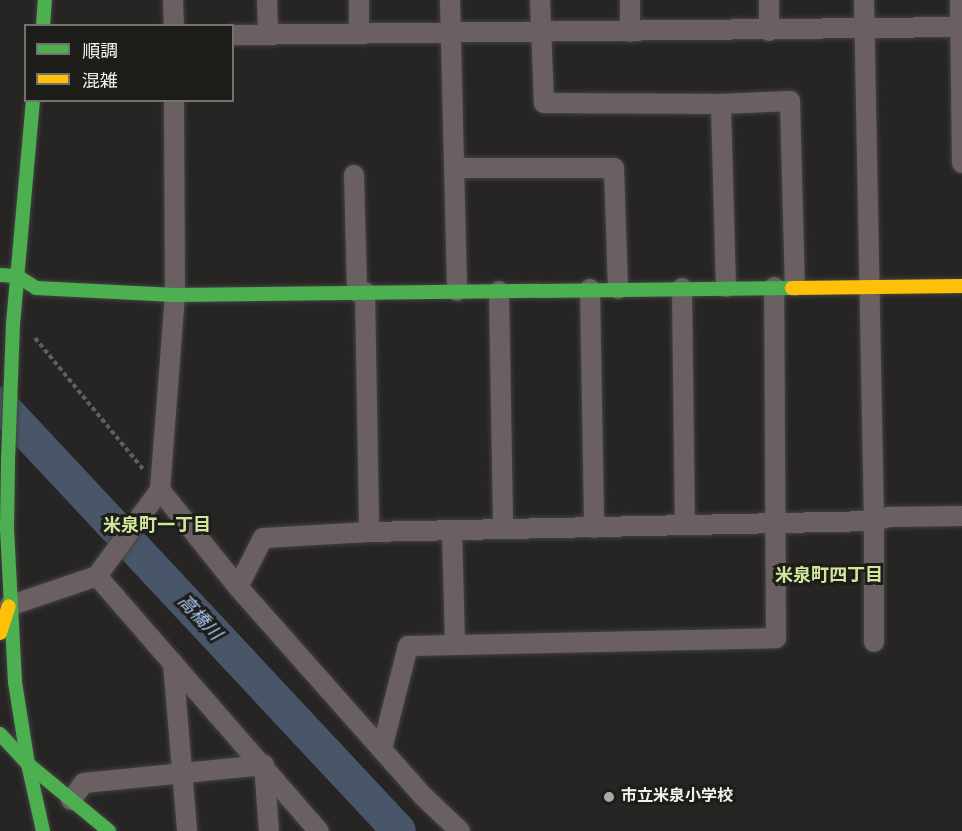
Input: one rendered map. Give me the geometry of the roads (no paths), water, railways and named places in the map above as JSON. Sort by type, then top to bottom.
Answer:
[{"type":"main road","points":[[43,24],[45,0]]},
{"type":"main road","points":[[33,102],[13,318],[8,463],[3,526],[9,606],[28,764],[43,831]]},
{"type":"main road","points":[[0,275],[17,276],[36,288],[175,295],[870,285],[962,286]]},
{"type":"main road","points":[[0,633],[9,606]]},
{"type":"main road","points":[[1,739],[109,831]]},
{"type":"street","points":[[173,0],[174,24]]},
{"type":"street","points":[[267,0],[268,35]]},
{"type":"street","points":[[359,0],[359,34]]},
{"type":"street","points":[[450,0],[457,291]]},
{"type":"street","points":[[540,0],[544,103],[721,104],[790,101],[795,286]]},
{"type":"street","points":[[630,0],[630,32]]},
{"type":"street","points":[[769,0],[769,31]]},
{"type":"street","points":[[864,0],[874,521],[874,642]]},
{"type":"street","points":[[960,0],[962,163]]},
{"type":"street","points":[[234,35],[865,30],[961,27]]},
{"type":"street","points":[[9,606],[99,573],[160,490],[175,295],[174,102]]},
{"type":"street","points":[[721,104],[726,287]]},
{"type":"street","points":[[454,168],[614,168],[618,289]]},
{"type":"street","points":[[354,175],[361,292],[369,532]]},
{"type":"street","points":[[382,749],[408,646],[776,638],[778,523],[774,287]]},
{"type":"street","points":[[682,288],[685,525]]},
{"type":"street","points":[[590,289],[594,528]]},
{"type":"street","points":[[499,291],[504,529]]},
{"type":"street","points":[[160,490],[238,587],[382,749],[460,831]]},
{"type":"street","points":[[238,587],[263,538],[369,532],[874,521],[889,517],[962,516]]},
{"type":"street","points":[[452,530],[455,645]]},
{"type":"street","points":[[99,573],[173,663],[320,831]]},
{"type":"street","points":[[173,663],[187,831]]},
{"type":"street","points":[[71,800],[84,783],[264,765]]},
{"type":"street","points":[[264,765],[269,831]]},
{"type":"waterway","name":"高橋川","points":[[0,404],[399,831]]},
{"type":"place","name":"市立米泉小学校","points":[[609,797]]},
{"type":"district","name":"米泉町一丁目","points":[[157,526]]},
{"type":"district","name":"米泉町四丁目","points":[[829,576]]}]
